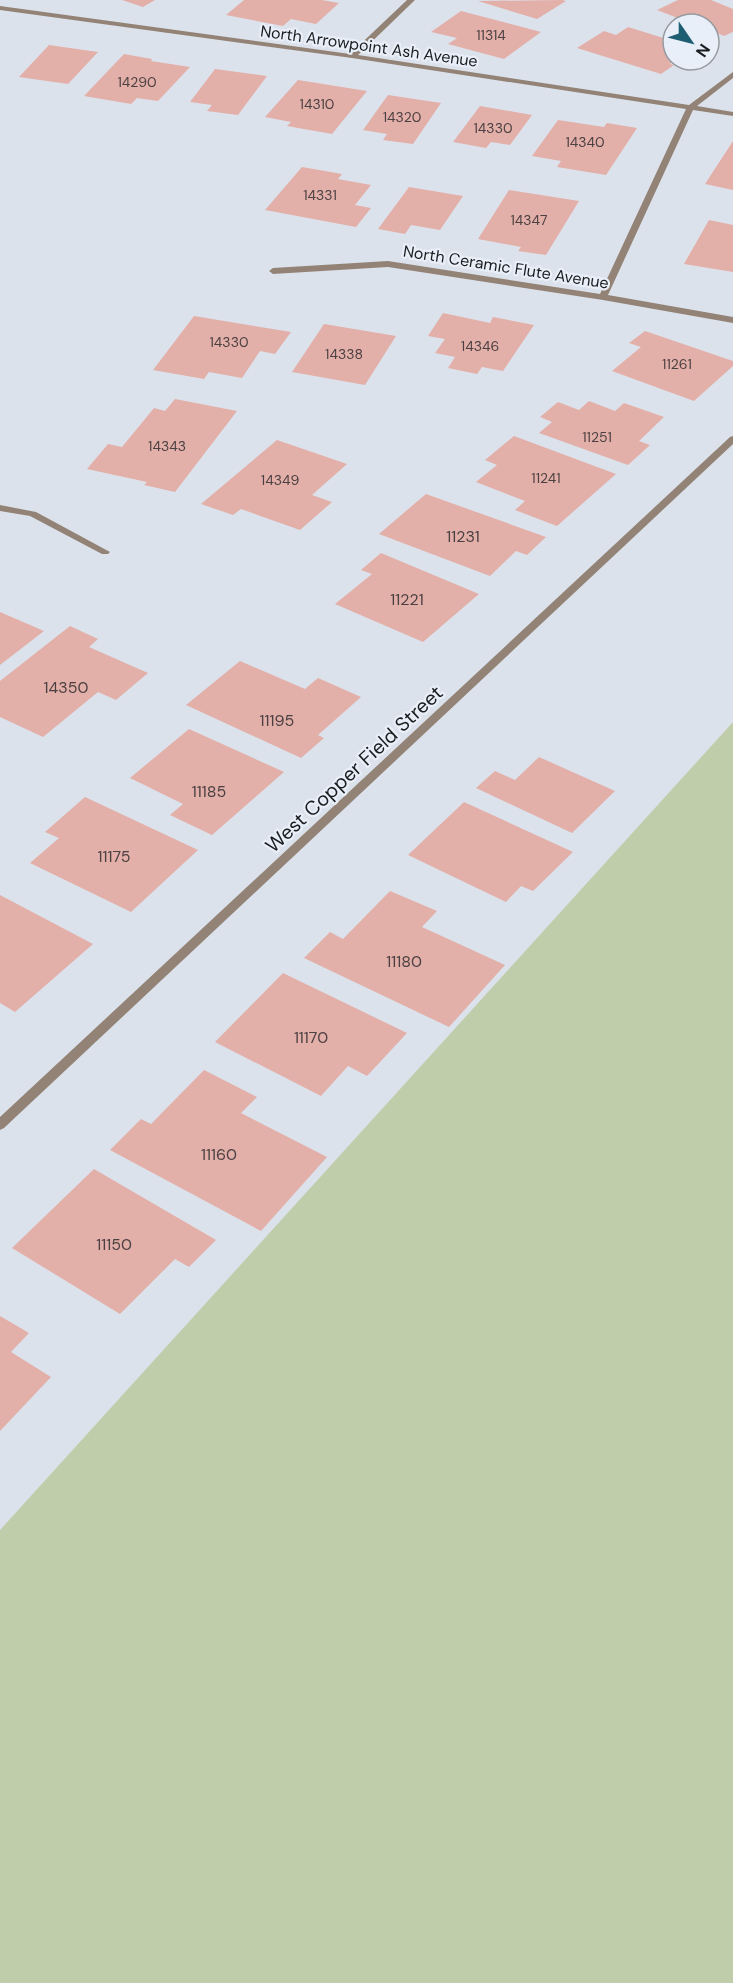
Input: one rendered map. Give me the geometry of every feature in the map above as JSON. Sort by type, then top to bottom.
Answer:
[{"type":"street","points":[[352,56],[411,0]]},
{"type":"street","name":"North Arrowpoint Ash Avenue","points":[[0,8],[352,56],[733,114]]},
{"type":"street","points":[[603,297],[691,108],[733,74]]},
{"type":"street","name":"North Ceramic Flute Avenue","points":[[273,271],[388,264],[603,297],[733,320]]},
{"type":"street","name":"West Copper Field Street","points":[[0,1125],[733,439]]},
{"type":"street","points":[[0,508],[33,514],[105,552]]},
{"type":"green space","points":[[733,722],[733,1983],[0,1983],[0,1530]]},
{"type":"building","points":[[122,0],[155,0],[143,7]]},
{"type":"building","points":[[244,0],[322,0],[339,3],[316,24],[291,19],[283,26],[226,15]]},
{"type":"building","points":[[678,0],[711,0],[733,9],[733,32],[724,36],[721,35],[721,12],[662,12],[657,10]]},
{"type":"building","points":[[478,1],[566,1],[537,19]]},
{"type":"building","points":[[461,11],[541,32],[504,59],[448,44],[457,38],[431,32]]},
{"type":"building","points":[[628,27],[661,37],[661,72],[664,72],[661,74],[577,48],[604,31],[616,35]]},
{"type":"building","points":[[49,45],[98,52],[68,84],[19,77]]},
{"type":"building","points":[[124,54],[190,67],[158,101],[137,98],[131,104],[84,96]]},
{"type":"building","points":[[215,69],[267,76],[238,115],[207,111],[212,105],[190,102]]},
{"type":"building","points":[[298,80],[367,91],[332,134],[287,126],[291,122],[265,117]]},
{"type":"building","points":[[388,95],[441,103],[413,144],[383,140],[387,134],[363,130]]},
{"type":"building","points":[[480,106],[532,115],[510,145],[491,142],[486,148],[453,142]]},
{"type":"building","points":[[558,120],[604,127],[607,123],[637,128],[606,175],[557,167],[561,161],[532,156]]},
{"type":"building","points":[[733,141],[733,190],[705,184]]},
{"type":"building","points":[[302,167],[342,174],[338,179],[371,185],[355,205],[371,208],[356,227],[265,210]]},
{"type":"building","points":[[409,187],[463,196],[440,230],[411,225],[405,234],[378,229]]},
{"type":"building","points":[[509,190],[579,201],[546,255],[518,251],[521,247],[478,239]]},
{"type":"building","points":[[709,220],[733,225],[733,272],[684,264]]},
{"type":"building","points":[[443,313],[490,323],[493,317],[534,325],[503,371],[482,367],[477,374],[448,368],[455,357],[435,353],[445,339],[428,336]]},
{"type":"building","points":[[194,316],[291,332],[275,354],[260,351],[242,378],[209,372],[204,379],[153,370]]},
{"type":"building","points":[[324,324],[396,336],[365,385],[292,372]]},
{"type":"building","points":[[645,331],[733,361],[733,366],[694,401],[612,371],[641,347],[629,343]]},
{"type":"building","points":[[175,399],[237,411],[175,492],[144,485],[147,482],[87,469],[108,444],[122,447],[154,408],[165,411]]},
{"type":"building","points":[[589,401],[615,411],[624,403],[664,417],[639,441],[650,445],[628,465],[539,433],[552,422],[540,417],[558,402],[579,410]]},
{"type":"building","points":[[514,436],[616,474],[557,526],[515,510],[525,501],[476,482],[497,465],[485,460]]},
{"type":"building","points":[[277,440],[347,464],[312,495],[332,502],[300,530],[241,509],[233,515],[201,504]]},
{"type":"building","points":[[426,494],[546,537],[527,555],[516,551],[490,576],[379,534]]},
{"type":"building","points":[[381,553],[479,594],[423,642],[335,604],[372,574],[361,570]]},
{"type":"building","points":[[0,612],[44,631],[0,665]]},
{"type":"building","points":[[70,626],[98,639],[89,647],[148,673],[116,700],[98,692],[43,737],[0,717],[0,681]]},
{"type":"building","points":[[240,661],[305,689],[318,678],[361,697],[318,735],[324,738],[301,758],[186,705]]},
{"type":"building","points":[[189,729],[284,772],[212,835],[170,815],[183,804],[130,778]]},
{"type":"building","points":[[539,757],[615,791],[572,833],[476,788],[495,771],[515,780]]},
{"type":"building","points":[[85,797],[198,850],[131,912],[30,863],[59,838],[45,832]]},
{"type":"building","points":[[464,802],[573,852],[533,891],[521,886],[506,902],[408,855]]},
{"type":"building","points":[[390,891],[437,911],[422,927],[505,965],[449,1027],[304,958],[330,932],[343,939]]},
{"type":"building","points":[[0,895],[93,944],[15,1012],[0,1003]]},
{"type":"building","points":[[283,973],[407,1033],[367,1076],[348,1066],[321,1096],[215,1042]]},
{"type":"building","points":[[204,1070],[257,1097],[241,1113],[327,1157],[261,1231],[110,1150],[141,1119],[151,1124]]},
{"type":"building","points":[[94,1169],[216,1240],[189,1267],[175,1259],[120,1314],[12,1248]]},
{"type":"building","points":[[0,1316],[29,1333],[11,1352],[51,1377],[0,1431]]}]
